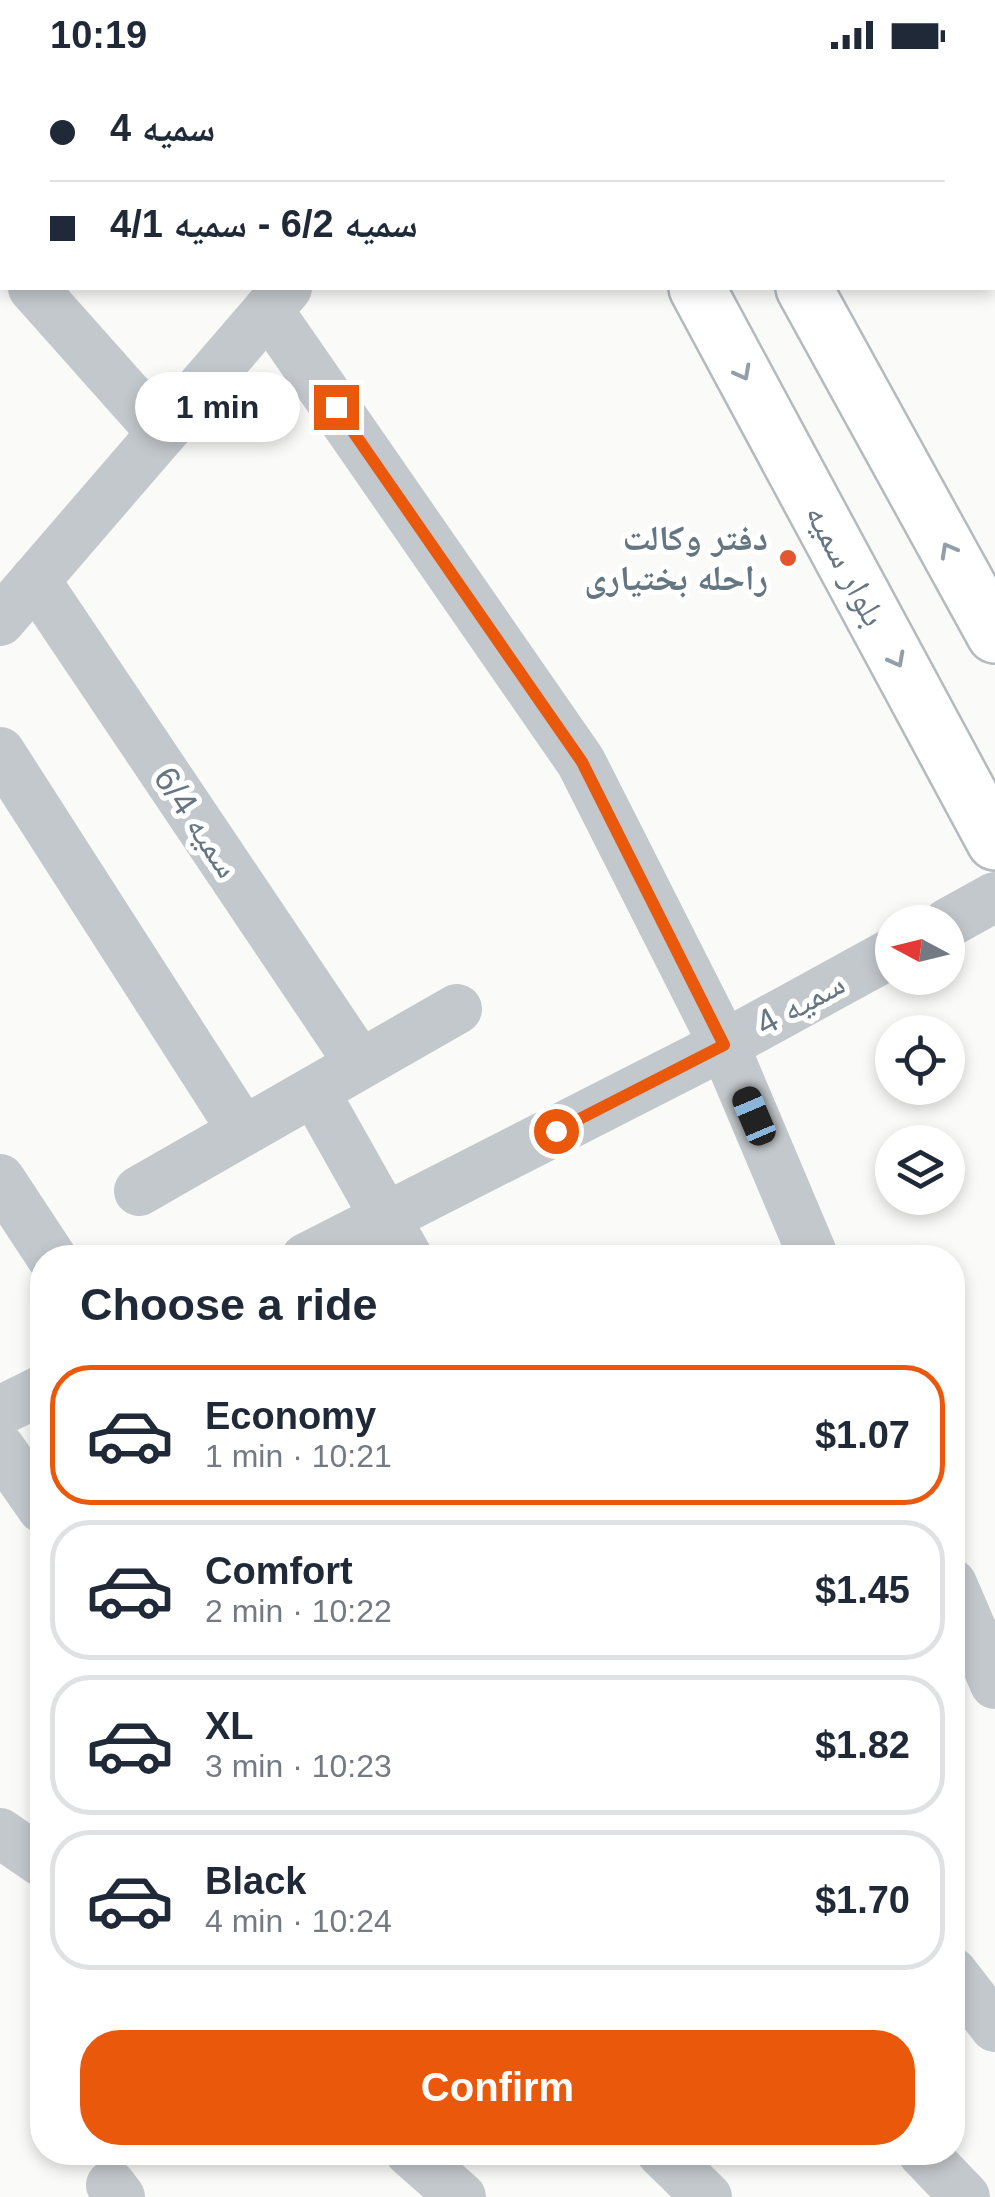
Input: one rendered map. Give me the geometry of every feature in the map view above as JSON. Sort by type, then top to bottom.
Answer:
[{"type":"main road","name":"بلوار سمیه","points":[[698,290],[995,842]]},
{"type":"main road","points":[[805,290],[995,635]]},
{"type":"street","points":[[34,290],[162,433]]},
{"type":"street","points":[[0,620],[278,299],[582,762],[724,1045],[809,1245]]},
{"type":"street","name":"سمیه 6/4","points":[[35,580],[360,1064]]},
{"type":"street","points":[[0,752],[243,1132]]},
{"type":"street","points":[[965,914],[995,897]]},
{"type":"street","name":"سمیه 4","points":[[362,1245],[397,1237],[724,1045],[875,962]]},
{"type":"street","points":[[140,1190],[456,1009]]},
{"type":"street","points":[[314,1090],[397,1237]]},
{"type":"street","points":[[0,1179],[43,1245]]},
{"type":"street","points":[[0,1411],[30,1396]]},
{"type":"street","points":[[0,1448],[30,1491]]},
{"type":"street","points":[[965,1614],[995,1684]]},
{"type":"street","points":[[0,1833],[30,1854]]},
{"type":"street","points":[[965,1989],[995,2027]]},
{"type":"street","points":[[425,2165],[461,2197]]},
{"type":"street","points":[[675,2165],[707,2197]]},
{"type":"street","points":[[935,2165],[966,2197]]},
{"type":"place","name":"دفتر وکالت راحله بختیاری","points":[[788,558]]},
{"type":"route","points":[[336,407],[582,762],[724,1045],[556,1131]]}]
